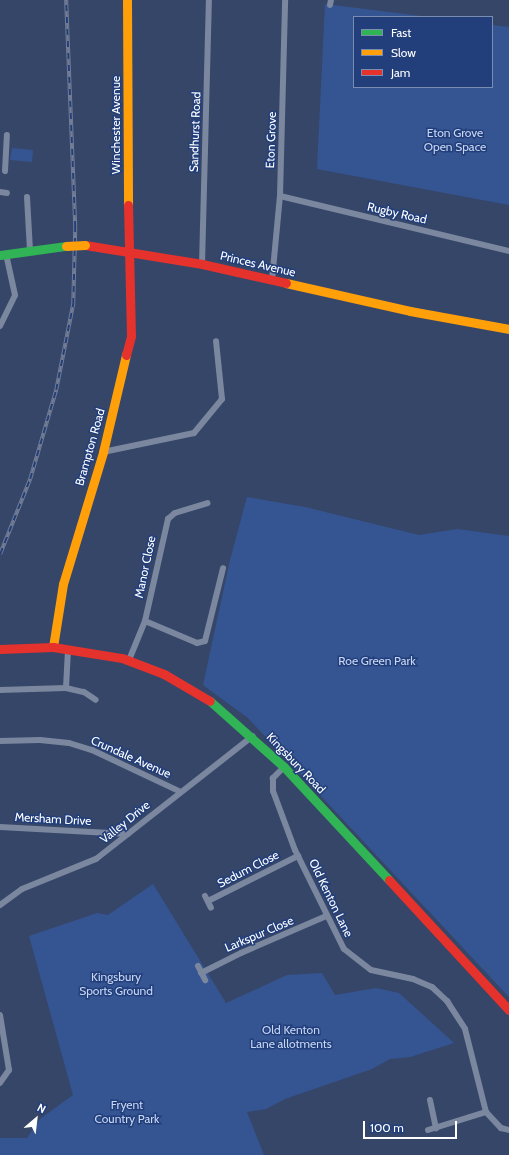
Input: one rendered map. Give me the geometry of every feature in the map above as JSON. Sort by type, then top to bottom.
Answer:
[{"type":"street","name":"Winchester Avenue","points":[[127,0],[128,250]]},
{"type":"street","name":"Sandhurst Road","points":[[202,264],[209,0]]},
{"type":"street","name":"Eton Grove","points":[[272,280],[280,196],[285,0]]},
{"type":"street","points":[[5,171],[3,163],[7,135]]},
{"type":"street","points":[[0,192],[7,193]]},
{"type":"street","name":"Rugby Road","points":[[280,196],[509,251]]},
{"type":"street","points":[[27,197],[30,251]]},
{"type":"street","name":"Princes Avenue","points":[[3,254],[85,245],[128,250],[202,264],[410,311],[509,329]]},
{"type":"street","name":"Brampton Road","points":[[53,647],[56,611],[103,452],[131,336],[128,250]]},
{"type":"street","points":[[0,326],[15,295],[3,254]]},
{"type":"street","points":[[103,452],[194,433],[222,399],[216,341]]},
{"type":"street","name":"Manor Close","points":[[129,660],[145,622],[168,519],[175,513],[207,502]]},
{"type":"street","points":[[145,622],[197,643],[205,641],[223,568]]},
{"type":"street","name":"Kingsbury Road","points":[[0,649],[53,647],[129,660],[164,674],[190,688],[226,712],[284,767],[509,1010]]},
{"type":"street","points":[[66,688],[68,649]]},
{"type":"street","points":[[0,690],[66,688],[84,692],[96,700]]},
{"type":"street","name":"Valley Drive","points":[[0,905],[22,888],[96,859],[253,736]]},
{"type":"street","name":"Crundale Avenue","points":[[0,741],[40,740],[70,743],[92,750],[180,792]]},
{"type":"street","name":"Old Kenton Lane","points":[[284,767],[273,778],[272,784],[298,856],[326,916],[344,949],[361,964],[371,970],[413,978],[432,987],[447,1001],[465,1028],[486,1112],[501,1128],[509,1130]]},
{"type":"street","name":"Mersham Drive","points":[[0,827],[128,834]]},
{"type":"street","name":"Sedum Close","points":[[211,908],[206,899],[298,856]]},
{"type":"street","name":"Larkspur Close","points":[[201,973],[241,952],[326,916]]},
{"type":"street","points":[[198,966],[205,980]]},
{"type":"street","points":[[0,1015],[9,1070],[0,1084]]},
{"type":"street","points":[[430,1100],[436,1128]]},
{"type":"street","points":[[428,1130],[486,1112]]},
{"type":"green space","name":"Eton Grove Open Space","points":[[325,4],[421,16],[353,16],[353,88],[493,88],[493,25],[509,27],[509,205],[317,169]]},
{"type":"green space","points":[[12,148],[33,150],[32,162],[10,160]]},
{"type":"green space","name":"Roe Green Park","points":[[247,497],[305,507],[419,535],[457,529],[509,536],[509,997],[248,718],[203,685],[230,560]]},
{"type":"green space","points":[[153,884],[226,1003],[287,975],[322,973],[335,995],[376,988],[399,993],[454,1043],[410,1057],[390,1059],[372,1069],[285,1099],[266,1109],[247,1112],[264,1155],[0,1155],[0,1138],[27,1138],[40,1119],[73,1095],[29,936],[97,913],[108,915]]},
{"type":"railway","points":[[0,554],[30,479],[56,390],[73,304],[75,227],[66,0]]},
{"type":"traffic: fast","points":[[0,255],[66,246]]},
{"type":"traffic: fast","points":[[210,701],[284,767],[389,880]]},
{"type":"traffic: slow","points":[[127,0],[128,205]]},
{"type":"traffic: slow","points":[[66,246],[85,245]]},
{"type":"traffic: slow","points":[[286,283],[410,311],[509,329]]},
{"type":"traffic: slow","points":[[53,647],[63,584],[103,452],[126,355]]},
{"type":"traffic: jam","points":[[126,355],[131,336],[128,205]]},
{"type":"traffic: jam","points":[[85,245],[202,264],[286,283]]},
{"type":"traffic: jam","points":[[0,649],[53,647],[122,658],[164,674],[210,701]]},
{"type":"traffic: jam","points":[[389,880],[509,1010]]},
{"type":"park label","name":"Kingsbury Sports Ground","points":[[116,984]]},
{"type":"park label","name":"Old Kenton Lane allotments","points":[[291,1037]]},
{"type":"park label","name":"Fryent Country Park","points":[[127,1112]]}]
